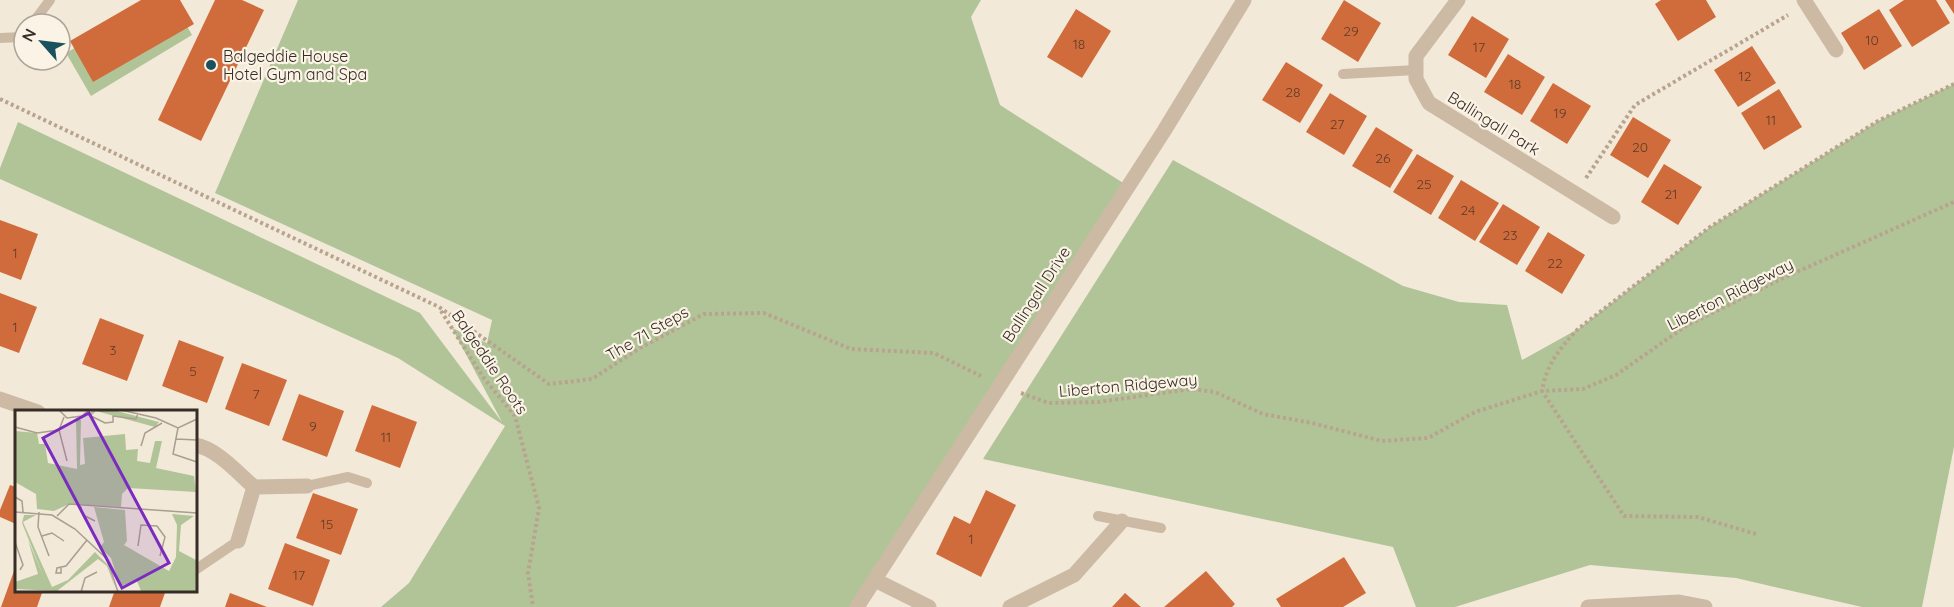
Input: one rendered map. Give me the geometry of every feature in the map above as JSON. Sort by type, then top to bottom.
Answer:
[{"type":"street","name":"Ballingall Drive","points":[[857,607],[1164,130],[1244,0]]},
{"type":"street","points":[[1416,70],[1416,56],[1458,0]]},
{"type":"street","points":[[1805,2],[1836,50]]},
{"type":"street","name":"Ballingall Park","points":[[1416,70],[1416,80],[1429,104],[1613,217]]},
{"type":"street","points":[[0,400],[32,410]]},
{"type":"street","points":[[196,445],[202,446],[230,465],[254,487],[307,486]]},
{"type":"street","points":[[238,541],[254,487]]},
{"type":"street","points":[[1010,607],[1074,575],[1122,521]]},
{"type":"street","points":[[875,580],[929,607]]},
{"type":"street","points":[[1588,607],[1679,602],[1705,607]]},
{"type":"lane","points":[[1342,74],[1416,70]]},
{"type":"lane","points":[[307,486],[348,477],[366,483]]},
{"type":"lane","points":[[1098,516],[1161,528]]},
{"type":"lane","points":[[196,569],[238,541]]},
{"type":"path","points":[[1575,194],[1635,105],[1805,2]]},
{"type":"path","points":[[1756,534],[1698,517],[1624,516],[1542,391],[1545,372],[1561,347],[1578,329],[1710,228],[1878,121],[1954,84]]},
{"type":"path","name":"The 71 Steps","points":[[0,99],[439,308],[549,384],[592,379],[640,348],[704,314],[764,313],[851,349],[934,353],[999,384]]},
{"type":"path","name":"Liberton Ridgeway","points":[[999,384],[1049,403],[1098,402],[1191,389],[1215,392],[1263,414],[1312,423],[1382,441],[1428,438],[1475,412],[1542,391],[1583,390],[1616,375],[1686,326],[1780,279],[1954,202]]},
{"type":"path","name":"Balgeddie Roots","points":[[439,308],[483,377],[515,416],[539,508],[528,573],[533,607]]},
{"type":"green space","points":[[157,0],[172,0],[192,35],[91,96],[72,63],[72,50]]},
{"type":"green space","points":[[298,0],[981,0],[971,17],[1000,105],[1128,186],[857,607],[381,607],[409,583],[505,426],[398,358],[0,179],[0,168],[18,122],[420,313],[502,422],[452,328],[487,343],[492,320],[215,193]]},
{"type":"green space","points":[[1954,84],[1954,447],[1922,607],[1862,607],[1736,578],[1590,565],[1455,607],[1416,607],[1393,547],[983,459],[1173,160],[1403,286],[1459,302],[1507,305],[1522,360],[1578,329],[1710,227],[1878,121]]},
{"type":"building","points":[[141,0],[180,0],[194,24],[93,82],[72,45],[72,40]]},
{"type":"building","name":"Balgeddie House Hotel Gym and Spa","points":[[215,0],[242,0],[264,10],[201,141],[158,120]]},
{"type":"building","points":[[1344,0],[1381,23],[1358,62],[1321,39]]},
{"type":"building","points":[[1661,0],[1706,0],[1716,17],[1678,41],[1655,4]]},
{"type":"building","points":[[1904,0],[1936,0],[1950,23],[1912,47],[1889,10]]},
{"type":"building","points":[[1945,0],[1954,0],[1954,14]]},
{"type":"building","points":[[1076,9],[1111,31],[1082,78],[1047,57]]},
{"type":"building","points":[[1879,9],[1902,46],[1864,70],[1841,33]]},
{"type":"building","points":[[1472,16],[1509,39],[1486,78],[1448,55]]},
{"type":"building","points":[[1752,46],[1776,83],[1738,107],[1714,70]]},
{"type":"building","points":[[1508,54],[1545,77],[1522,115],[1484,92]]},
{"type":"building","points":[[1286,62],[1323,85],[1300,123],[1262,100]]},
{"type":"building","points":[[1553,83],[1591,106],[1567,144],[1530,121]]},
{"type":"building","points":[[1779,89],[1802,127],[1764,150],[1741,113]]},
{"type":"building","points":[[1330,93],[1367,116],[1344,155],[1306,132]]},
{"type":"building","points":[[1633,117],[1671,140],[1648,178],[1610,155]]},
{"type":"building","points":[[1376,127],[1413,150],[1390,188],[1352,166]]},
{"type":"building","points":[[1417,154],[1454,176],[1431,215],[1393,192]]},
{"type":"building","points":[[1664,164],[1702,187],[1678,225],[1641,202]]},
{"type":"building","points":[[1461,180],[1499,203],[1475,241],[1438,218]]},
{"type":"building","points":[[1503,204],[1540,227],[1517,265],[1479,242]]},
{"type":"building","points":[[0,220],[38,234],[21,280],[0,272]]},
{"type":"building","points":[[1548,232],[1585,255],[1562,294],[1525,271]]},
{"type":"building","points":[[0,293],[37,307],[19,353],[0,346]]},
{"type":"building","points":[[100,318],[144,335],[127,381],[82,364]]},
{"type":"building","points":[[179,340],[224,357],[207,403],[162,386]]},
{"type":"building","points":[[242,363],[287,380],[269,426],[225,409]]},
{"type":"building","points":[[299,394],[344,411],[327,457],[282,440]]},
{"type":"building","points":[[372,405],[417,422],[400,468],[355,451]]},
{"type":"building","points":[[10,485],[15,487],[15,524],[0,517],[0,510]]},
{"type":"building","points":[[986,490],[1016,505],[981,577],[936,554],[954,516],[970,524]]},
{"type":"building","points":[[313,493],[358,509],[341,555],[296,538]]},
{"type":"building","points":[[285,543],[330,560],[313,606],[268,589]]},
{"type":"building","points":[[1344,557],[1366,593],[1343,607],[1281,607],[1276,599]]},
{"type":"building","points":[[14,571],[15,592],[42,592],[37,607],[1,607]]},
{"type":"building","points":[[1206,571],[1235,604],[1232,607],[1164,607]]},
{"type":"building","points":[[114,592],[165,592],[160,607],[109,607]]},
{"type":"building","points":[[230,593],[267,607],[225,607]]},
{"type":"building","points":[[1125,593],[1141,607],[1112,607]]},
{"type":"place","name":"Balgeddie House Hotel Gym and Spa","points":[[211,65]]}]
